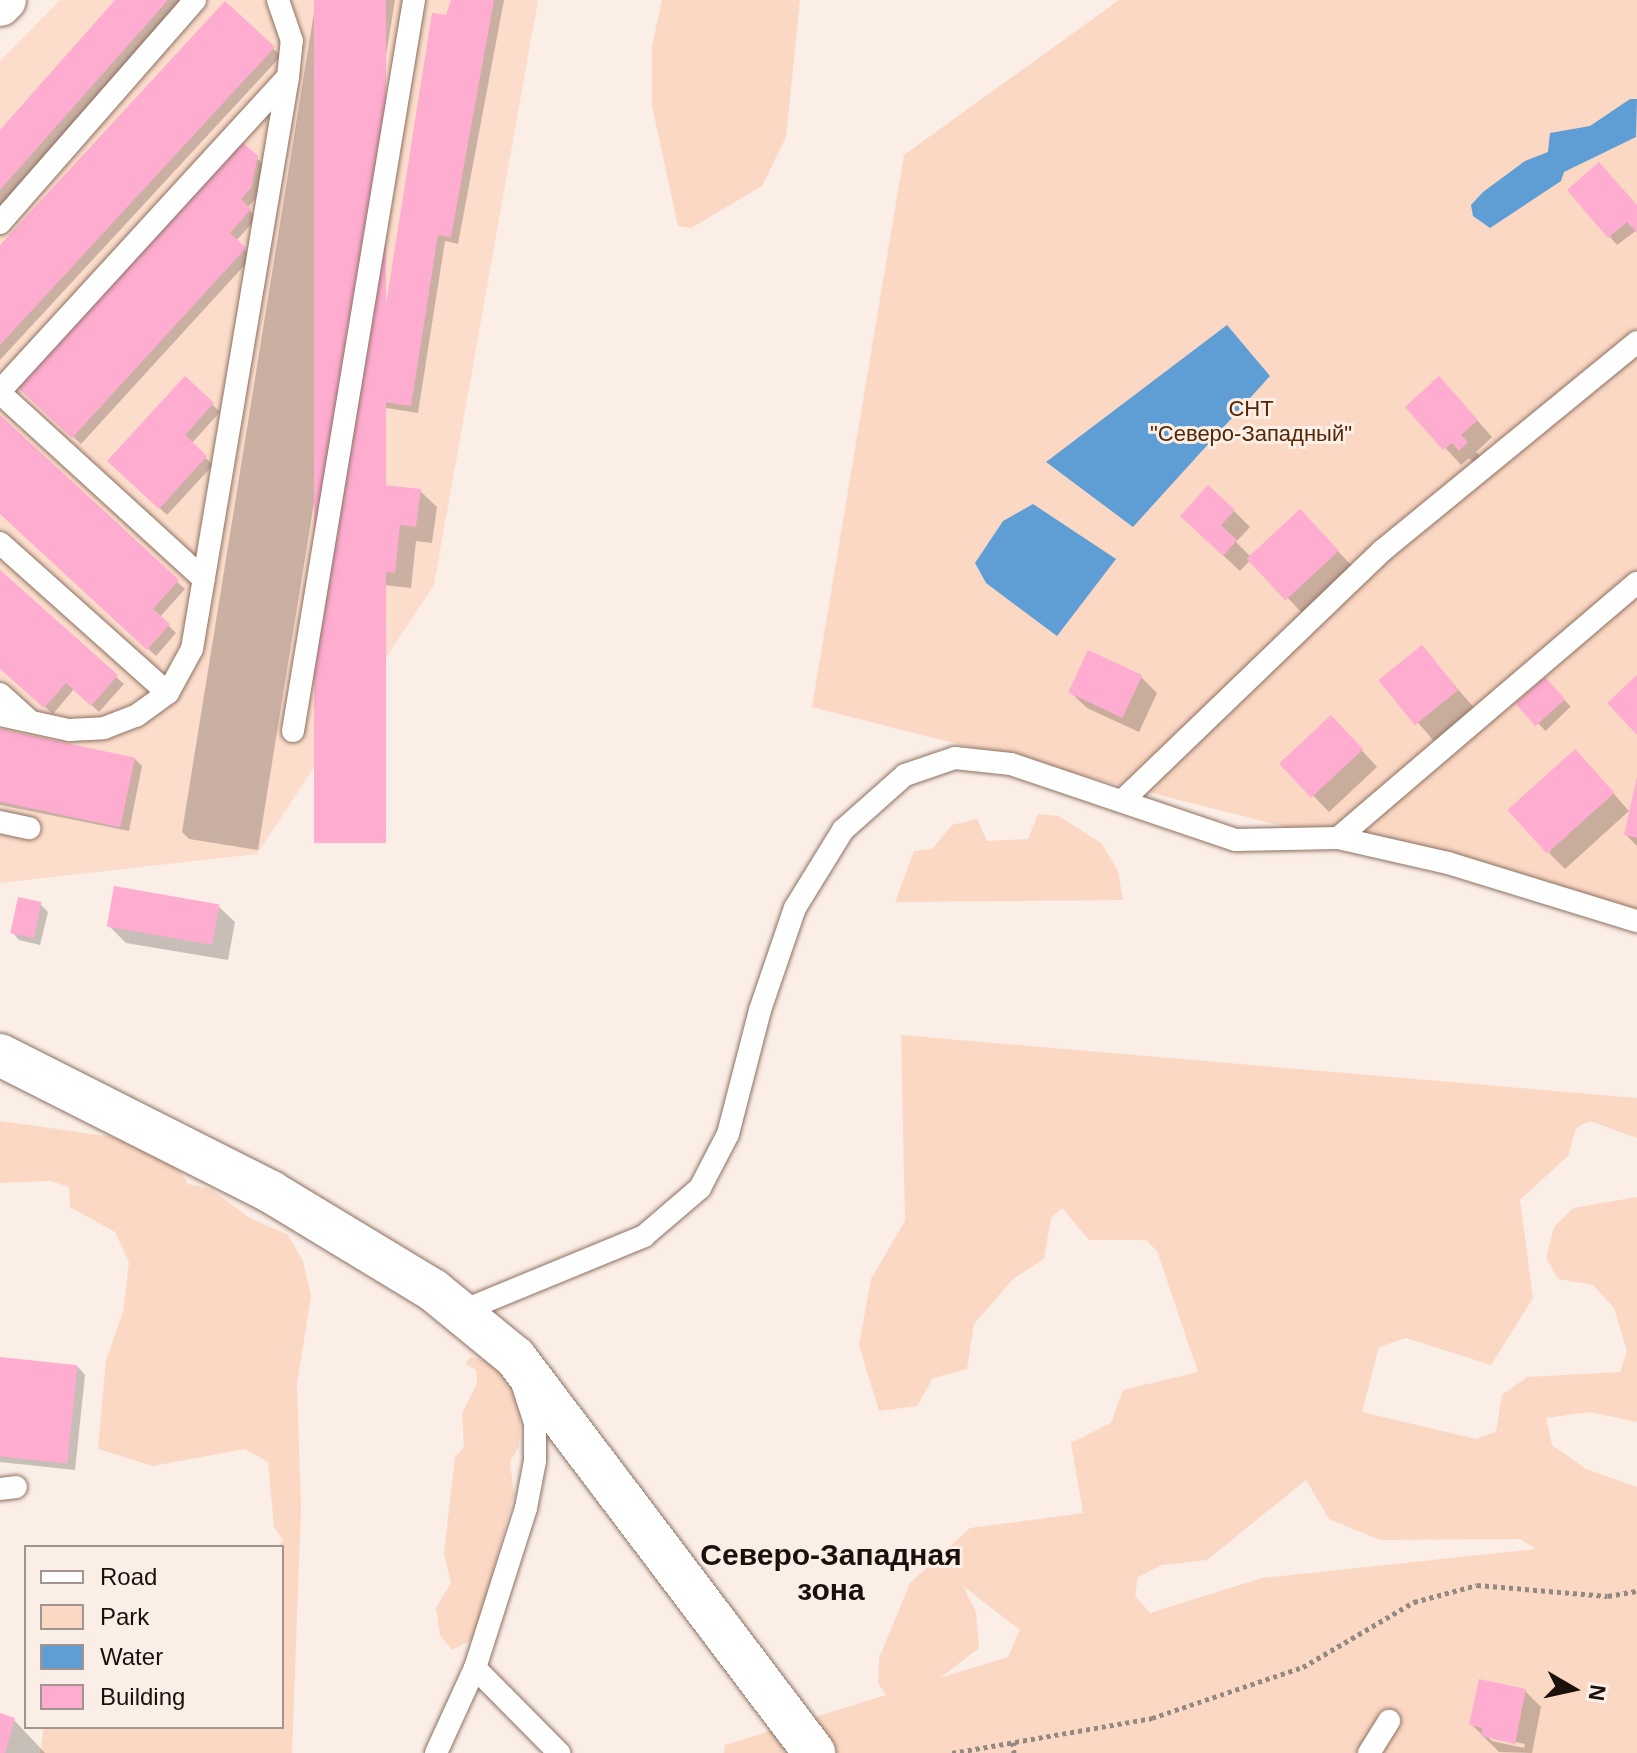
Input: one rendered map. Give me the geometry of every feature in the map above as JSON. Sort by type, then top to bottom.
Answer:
[{"type":"street","points":[[0,5],[5,0]]},
{"type":"street","points":[[0,1055],[271,1192],[433,1290],[515,1357],[814,1753]]},
{"type":"lane","points":[[0,223],[195,0]]},
{"type":"lane","points":[[0,715],[69,730],[104,728],[136,716],[168,693],[192,649],[288,77],[292,41],[278,0]]},
{"type":"lane","points":[[293,731],[414,0]]},
{"type":"lane","points":[[204,579],[0,392],[288,77]]},
{"type":"lane","points":[[1122,801],[1383,550],[1637,342]]},
{"type":"lane","points":[[0,543],[168,693]]},
{"type":"lane","points":[[1338,838],[1637,583]]},
{"type":"lane","points":[[0,694],[31,722]]},
{"type":"lane","points":[[460,1312],[644,1236],[700,1188],[728,1134],[760,1010],[795,908],[843,830],[905,775],[955,758],[1011,764],[1236,840],[1338,838],[1448,863],[1637,921]]},
{"type":"lane","points":[[0,822],[29,828]]},
{"type":"lane","points":[[436,1753],[475,1668],[526,1508],[535,1461],[535,1423],[515,1357]]},
{"type":"lane","points":[[475,1668],[559,1753]]},
{"type":"lane","points":[[1369,1753],[1389,1721]]},
{"type":"path","points":[[952,1753],[1167,1713],[1303,1667],[1414,1602],[1477,1585],[1608,1596],[1637,1591]]},
{"type":"path","points":[[1013,1742],[1014,1753]]},
{"type":"shaded area","points":[[60,0],[538,0],[434,585],[257,854],[0,883],[0,61]]},
{"type":"green space","points":[[662,0],[800,0],[786,137],[762,186],[691,228],[678,226],[652,106],[652,46]]},
{"type":"green space","name":"СНТ \"Северо-Западный\"","points":[[1119,0],[1637,0],[1637,916],[812,707],[904,155]]},
{"type":"green space","points":[[1038,814],[1059,816],[1102,844],[1118,871],[1123,900],[895,902],[914,851],[932,849],[952,825],[977,819],[987,841],[1028,839]]},
{"type":"green space","points":[[901,1035],[1637,1098],[1637,1138],[1590,1121],[1576,1128],[1568,1156],[1520,1200],[1533,1298],[1491,1365],[1406,1338],[1379,1347],[1362,1412],[1476,1439],[1496,1432],[1502,1395],[1527,1377],[1620,1372],[1627,1351],[1614,1308],[1593,1285],[1558,1279],[1546,1258],[1554,1227],[1573,1208],[1637,1197],[1637,1422],[1589,1412],[1546,1418],[1552,1445],[1586,1469],[1637,1487],[1637,1753],[724,1753],[725,1745],[886,1695],[878,1683],[879,1658],[910,1583],[970,1528],[1083,1513],[1071,1443],[1111,1423],[1123,1390],[1198,1372],[1157,1251],[1146,1240],[1089,1240],[1062,1208],[1051,1218],[1044,1259],[1013,1279],[974,1324],[967,1369],[933,1378],[917,1406],[879,1411],[859,1345],[871,1279],[905,1221]],"holes":[[[1306,1480],[1329,1519],[1380,1540],[1520,1539],[1536,1549],[1262,1578],[1150,1613],[1135,1596],[1138,1577],[1162,1565],[1207,1560]],[[963,1586],[1020,1630],[1008,1657],[940,1678],[979,1648],[976,1612]]]},
{"type":"green space","points":[[0,1121],[128,1139],[171,1156],[188,1184],[211,1189],[248,1217],[288,1235],[303,1261],[311,1296],[297,1384],[301,1508],[292,1753],[40,1753],[44,1729],[284,1729],[284,1545],[277,1545],[284,1541],[274,1527],[268,1462],[245,1449],[153,1466],[98,1449],[106,1360],[123,1312],[129,1262],[115,1232],[70,1207],[69,1187],[51,1181],[0,1183]]},
{"type":"green space","points":[[470,1357],[491,1362],[515,1383],[521,1410],[519,1446],[510,1462],[514,1494],[475,1638],[452,1650],[440,1635],[436,1608],[451,1583],[444,1553],[455,1457],[464,1447],[462,1414],[477,1383],[476,1370],[466,1364]]},
{"type":"water","points":[[1630,99],[1637,99],[1636,137],[1564,172],[1561,181],[1490,228],[1473,216],[1471,205],[1483,192],[1525,161],[1548,152],[1550,133],[1590,126]]},
{"type":"water","points":[[1227,325],[1270,376],[1133,527],[1046,462]]},
{"type":"water","points":[[1033,504],[1116,559],[1057,636],[986,583],[975,563],[1003,521]]},
{"type":"building","points":[[115,0],[168,0],[0,190],[0,130]]},
{"type":"building","points":[[314,0],[386,0],[386,843],[314,843]]},
{"type":"building","points":[[451,0],[494,0],[451,237],[438,235],[411,406],[371,400],[432,13],[446,15]]},
{"type":"building","points":[[225,1],[275,47],[0,345],[0,245]]},
{"type":"building","points":[[242,142],[258,156],[251,188],[241,199],[251,209],[230,233],[246,248],[72,438],[17,387]]},
{"type":"building","points":[[1599,162],[1637,205],[1637,233],[1627,222],[1608,238],[1567,190]]},
{"type":"building","points":[[185,376],[214,403],[185,435],[207,456],[159,509],[107,461]]},
{"type":"building","points":[[1439,376],[1478,420],[1461,435],[1468,442],[1459,451],[1452,443],[1443,450],[1405,407]]},
{"type":"building","points":[[0,415],[179,580],[153,609],[170,624],[147,650],[0,514]]},
{"type":"building","points":[[355,482],[421,489],[416,527],[400,525],[395,573],[345,567]]},
{"type":"building","points":[[1208,485],[1235,510],[1221,525],[1237,540],[1223,556],[1180,516]]},
{"type":"building","points":[[1300,509],[1339,551],[1285,600],[1247,559]]},
{"type":"building","points":[[0,570],[118,675],[91,706],[66,683],[44,708],[0,669]]},
{"type":"building","points":[[1422,645],[1459,690],[1415,725],[1378,680]]},
{"type":"building","points":[[1088,650],[1142,675],[1123,718],[1068,693]]},
{"type":"building","points":[[1637,675],[1637,735],[1607,703]]},
{"type":"building","points":[[1545,677],[1565,699],[1535,726],[1515,704]]},
{"type":"building","points":[[1331,715],[1363,749],[1311,798],[1279,763]]},
{"type":"building","points":[[0,729],[135,758],[120,827],[0,802]]},
{"type":"building","points":[[1575,749],[1614,793],[1547,854],[1507,810]]},
{"type":"building","points":[[1637,777],[1637,838],[1624,835]]},
{"type":"building","points":[[114,886],[219,905],[212,945],[107,926]]},
{"type":"building","points":[[18,897],[41,902],[34,938],[10,933]]},
{"type":"building","points":[[0,1357],[78,1365],[67,1464],[0,1457]]},
{"type":"building","points":[[1479,1679],[1526,1689],[1515,1744],[1481,1736],[1482,1728],[1469,1725]]},
{"type":"building","points":[[0,1713],[15,1718],[5,1753],[0,1753]]},
{"type":"district","name":"Северо-Западная зона","points":[[831,1572]]}]
